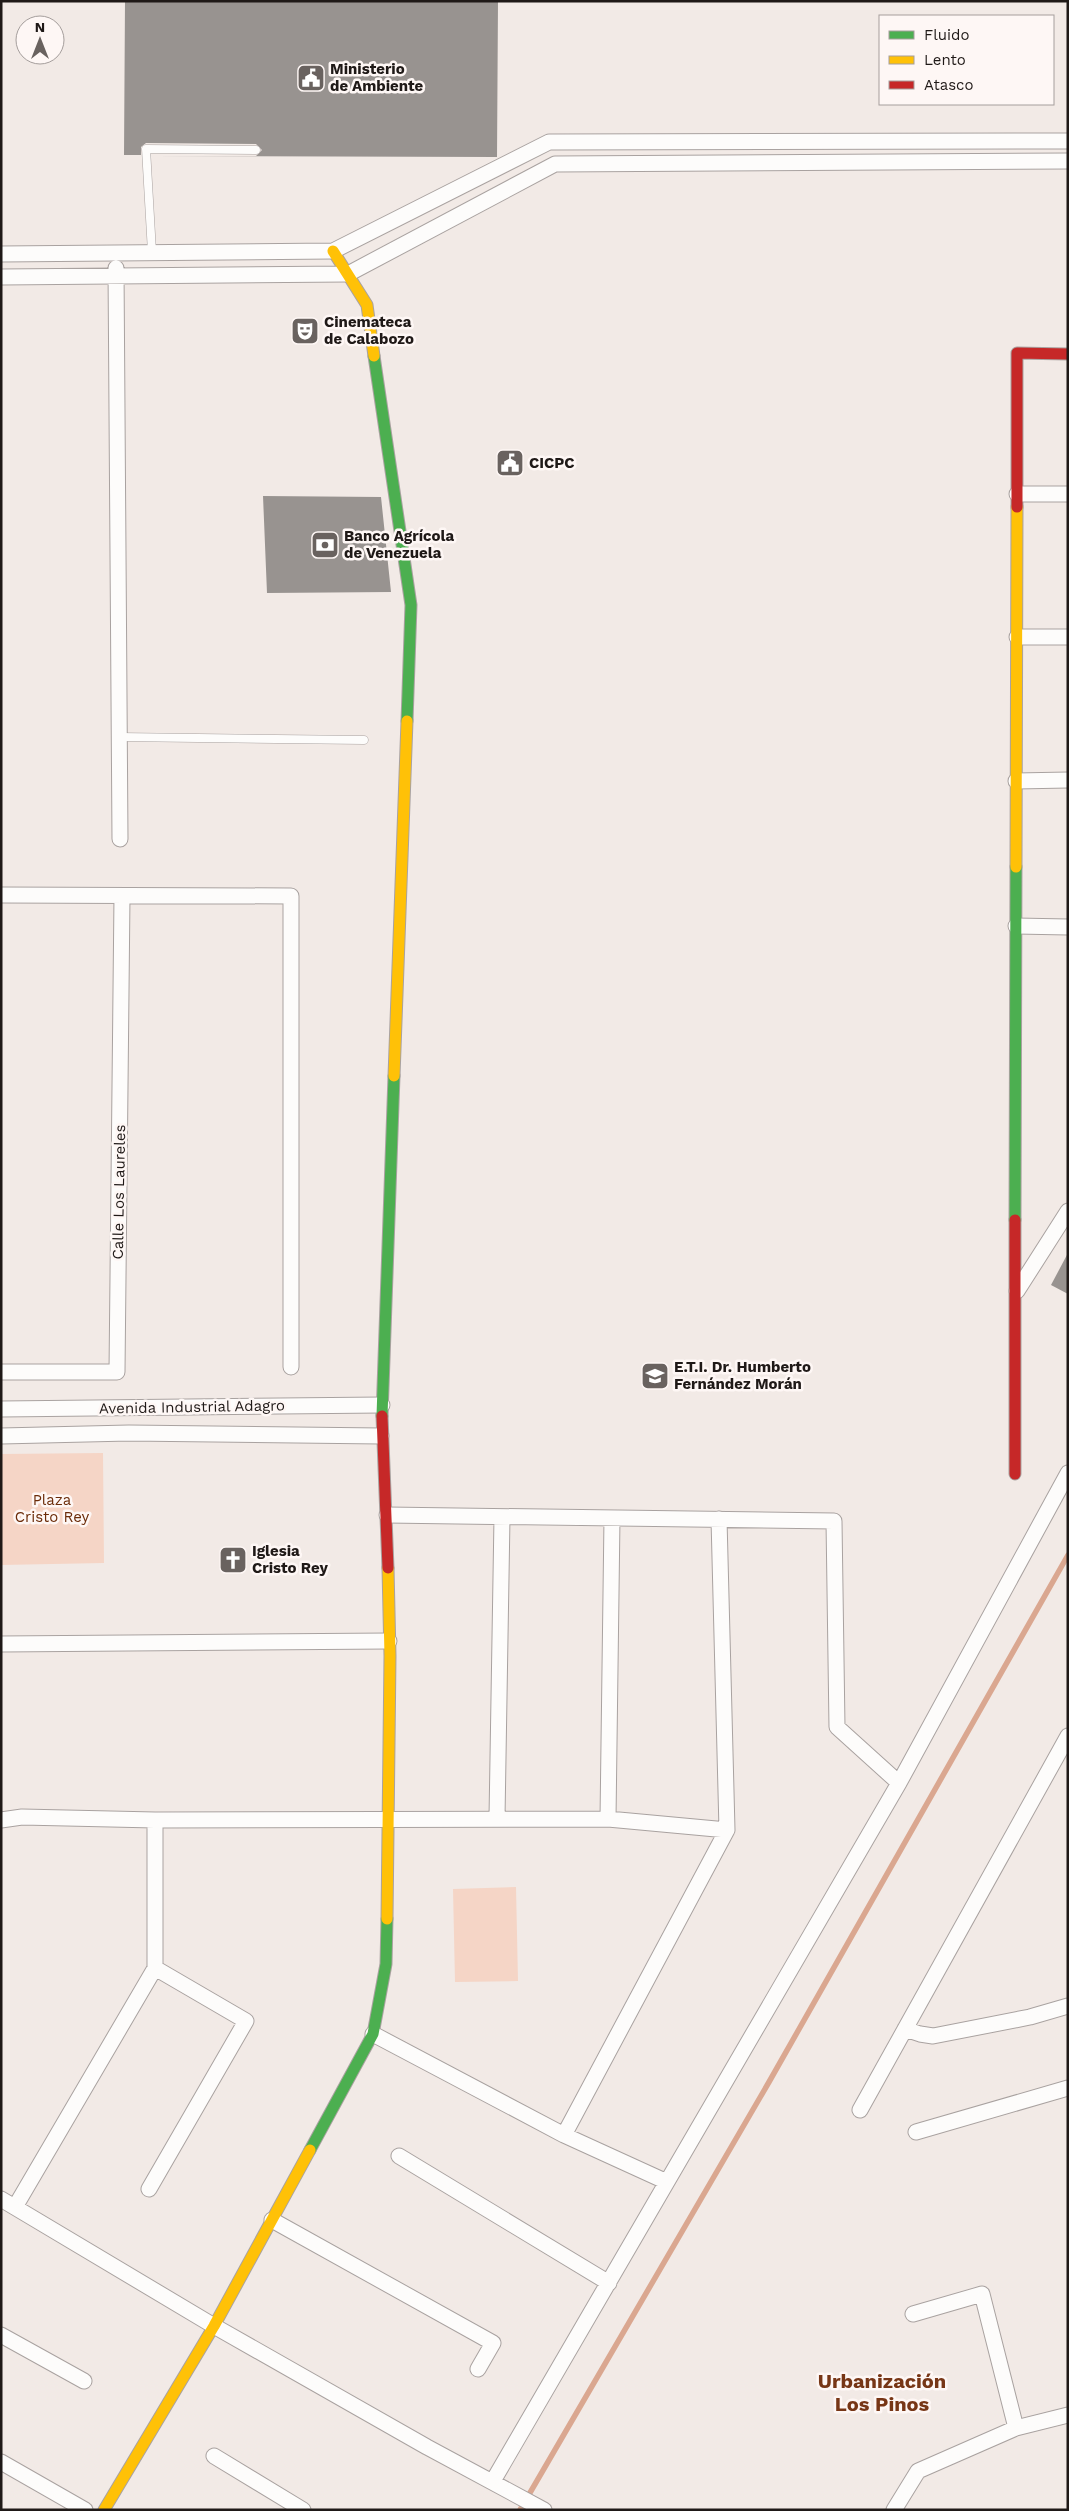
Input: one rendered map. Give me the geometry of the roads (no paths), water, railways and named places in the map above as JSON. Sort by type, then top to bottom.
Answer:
[{"type":"street","points":[[1,254],[333,251],[549,142],[1068,141]]},
{"type":"street","points":[[1,277],[348,274],[555,164],[1068,162]]},
{"type":"street","points":[[104,2510],[214,2326],[373,2034],[386,1964],[389,1641],[387,1515],[381,1436],[411,605],[367,304],[333,251]]},
{"type":"street","points":[[116,254],[120,839]]},
{"type":"street","points":[[1015,1474],[1017,1291],[1017,353],[1068,354]]},
{"type":"street","points":[[1016,494],[1068,494]]},
{"type":"street","points":[[1016,637],[1068,637]]},
{"type":"street","points":[[1016,780],[1068,780]]},
{"type":"street","points":[[1,895],[291,896],[291,1367]]},
{"type":"street","name":"Calle Los Laureles","points":[[1,1372],[117,1372],[122,896]]},
{"type":"street","points":[[1016,926],[1068,927]]},
{"type":"street","points":[[1017,1291],[1068,1211]]},
{"type":"street","name":"Avenida Industrial Adagro","points":[[1,1409],[382,1405]]},
{"type":"street","name":"Avenida Industrial Adagro","points":[[1,1436],[128,1433],[381,1436]]},
{"type":"street","points":[[493,2481],[899,1783],[1068,1474]]},
{"type":"street","points":[[387,1515],[834,1521],[837,1727],[899,1783]]},
{"type":"street","points":[[498,1818],[502,1517]]},
{"type":"street","points":[[608,1819],[612,1518]]},
{"type":"street","points":[[564,2135],[727,1830],[719,1519]]},
{"type":"street","points":[[1,1644],[389,1641]]},
{"type":"street","points":[[860,2110],[1068,1736]]},
{"type":"street","points":[[1,1820],[22,1817],[155,1820],[608,1819],[727,1830]]},
{"type":"street","points":[[155,1820],[155,1968],[8,2203],[214,2326],[427,2447],[493,2481],[539,2509]]},
{"type":"street","points":[[149,2189],[246,2021],[155,1968]]},
{"type":"street","points":[[905,2029],[932,2036],[1030,2017],[1068,2006]]},
{"type":"street","points":[[373,2034],[564,2135],[667,2182]]},
{"type":"street","points":[[916,2132],[1068,2088]]},
{"type":"street","points":[[399,2156],[609,2283]]},
{"type":"street","points":[[272,2220],[493,2344],[478,2369]]},
{"type":"street","points":[[913,2314],[982,2294],[1016,2428]]},
{"type":"street","points":[[1,2335],[84,2381]]},
{"type":"street","points":[[894,2510],[918,2472],[1016,2428],[1068,2415]]},
{"type":"street","points":[[214,2456],[302,2510]]},
{"type":"street","points":[[1,2462],[85,2510]]},
{"type":"lane","points":[[152,252],[146,150],[256,150]]},
{"type":"lane","points":[[119,737],[364,740]]},
{"type":"waterway","points":[[520,2510],[769,2082],[1068,1555]]},
{"type":"place","name":"Ministerio de Ambiente","points":[[311,78]]},
{"type":"place","name":"Cinemateca de Calabozo","points":[[305,331]]},
{"type":"place","name":"CICPC","points":[[510,463]]},
{"type":"place","name":"Banco Agrícola de Venezuela","points":[[325,545]]},
{"type":"place","name":"E.T.I. Dr. Humberto Fernández Morán","points":[[655,1376]]},
{"type":"place","name":"Iglesia Cristo Rey","points":[[233,1560]]},
{"type":"district","name":"Urbanización Los Pinos","points":[[882,2392]]},
{"type":"park label","name":"Plaza Cristo Rey","points":[[52,1508]]}]
